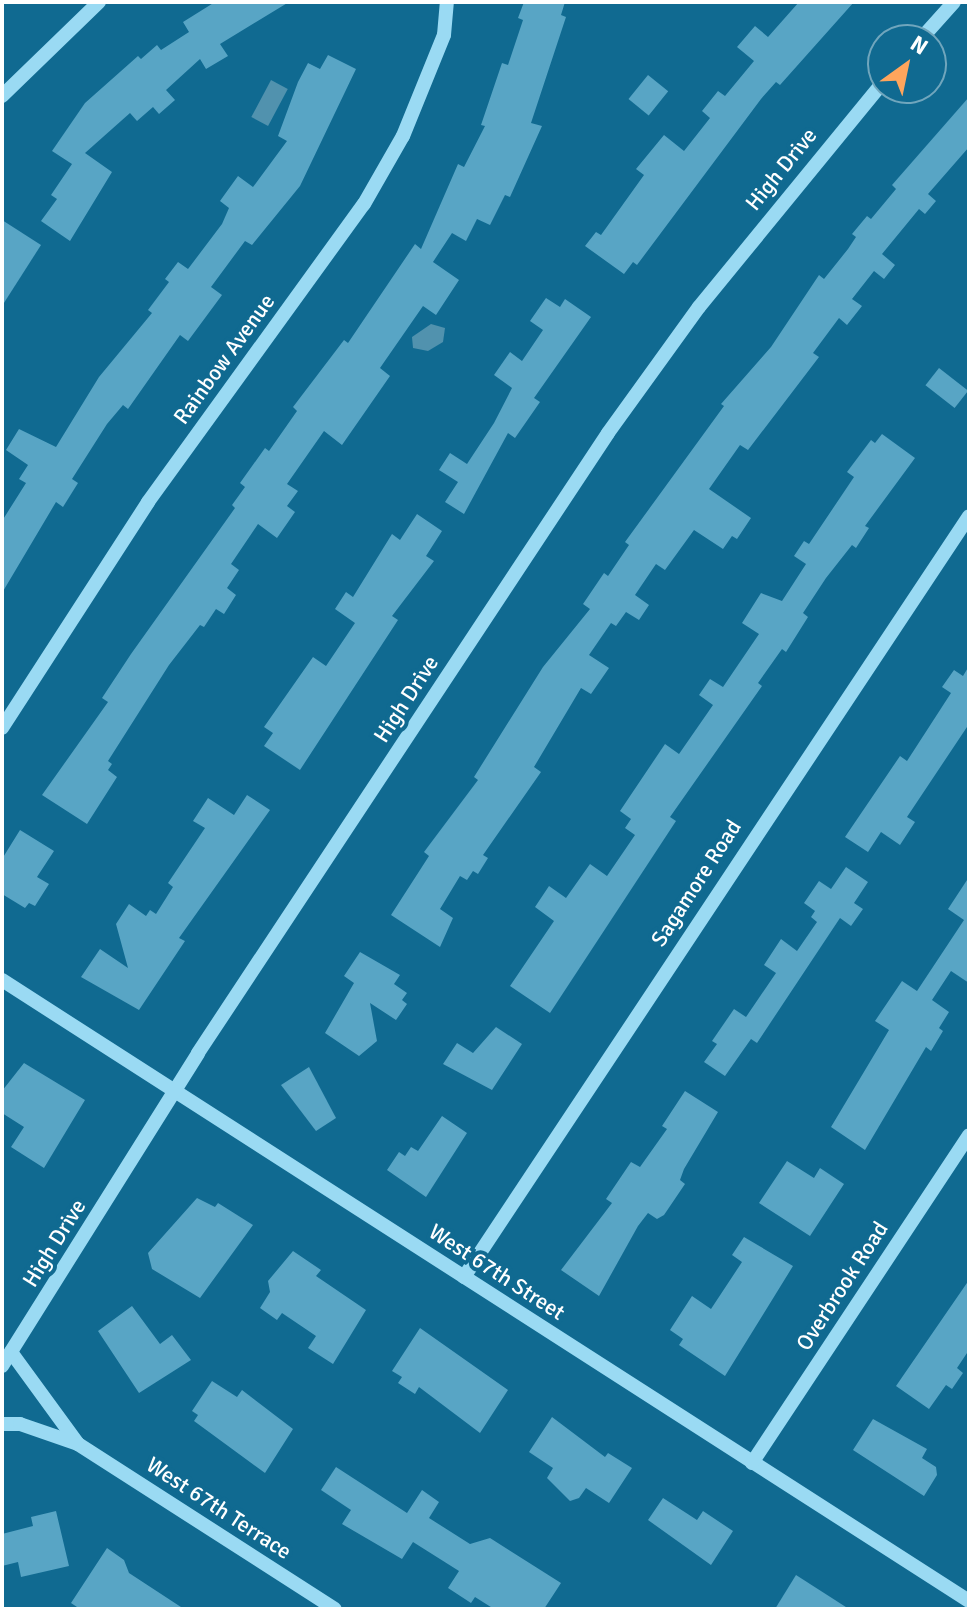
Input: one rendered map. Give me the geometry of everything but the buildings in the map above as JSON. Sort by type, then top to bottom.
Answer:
[{"type":"street","points":[[2,96],[99,2]]},
{"type":"street","name":"Rainbow Avenue","points":[[2,728],[148,502],[364,204],[403,136],[444,35],[447,2]]},
{"type":"street","points":[[934,24],[954,2]]},
{"type":"street","name":"High Drive","points":[[2,1366],[175,1093],[608,433],[699,307],[867,102]]},
{"type":"street","name":"Sagamore Road","points":[[464,1277],[969,516]]},
{"type":"street","name":"West 67th Street","points":[[2,980],[969,1601]]},
{"type":"street","name":"Overbrook Road","points":[[752,1463],[969,1135]]},
{"type":"street","name":"West 67th Terrace","points":[[11,1352],[78,1444]]},
{"type":"street","name":"West 67th Terrace","points":[[2,1424],[20,1424],[78,1444],[335,1609]]},
{"type":"water","points":[[271,80],[288,89],[268,126],[251,117]]},
{"type":"water","points":[[431,324],[445,328],[443,342],[428,351],[413,348],[412,337]]}]
